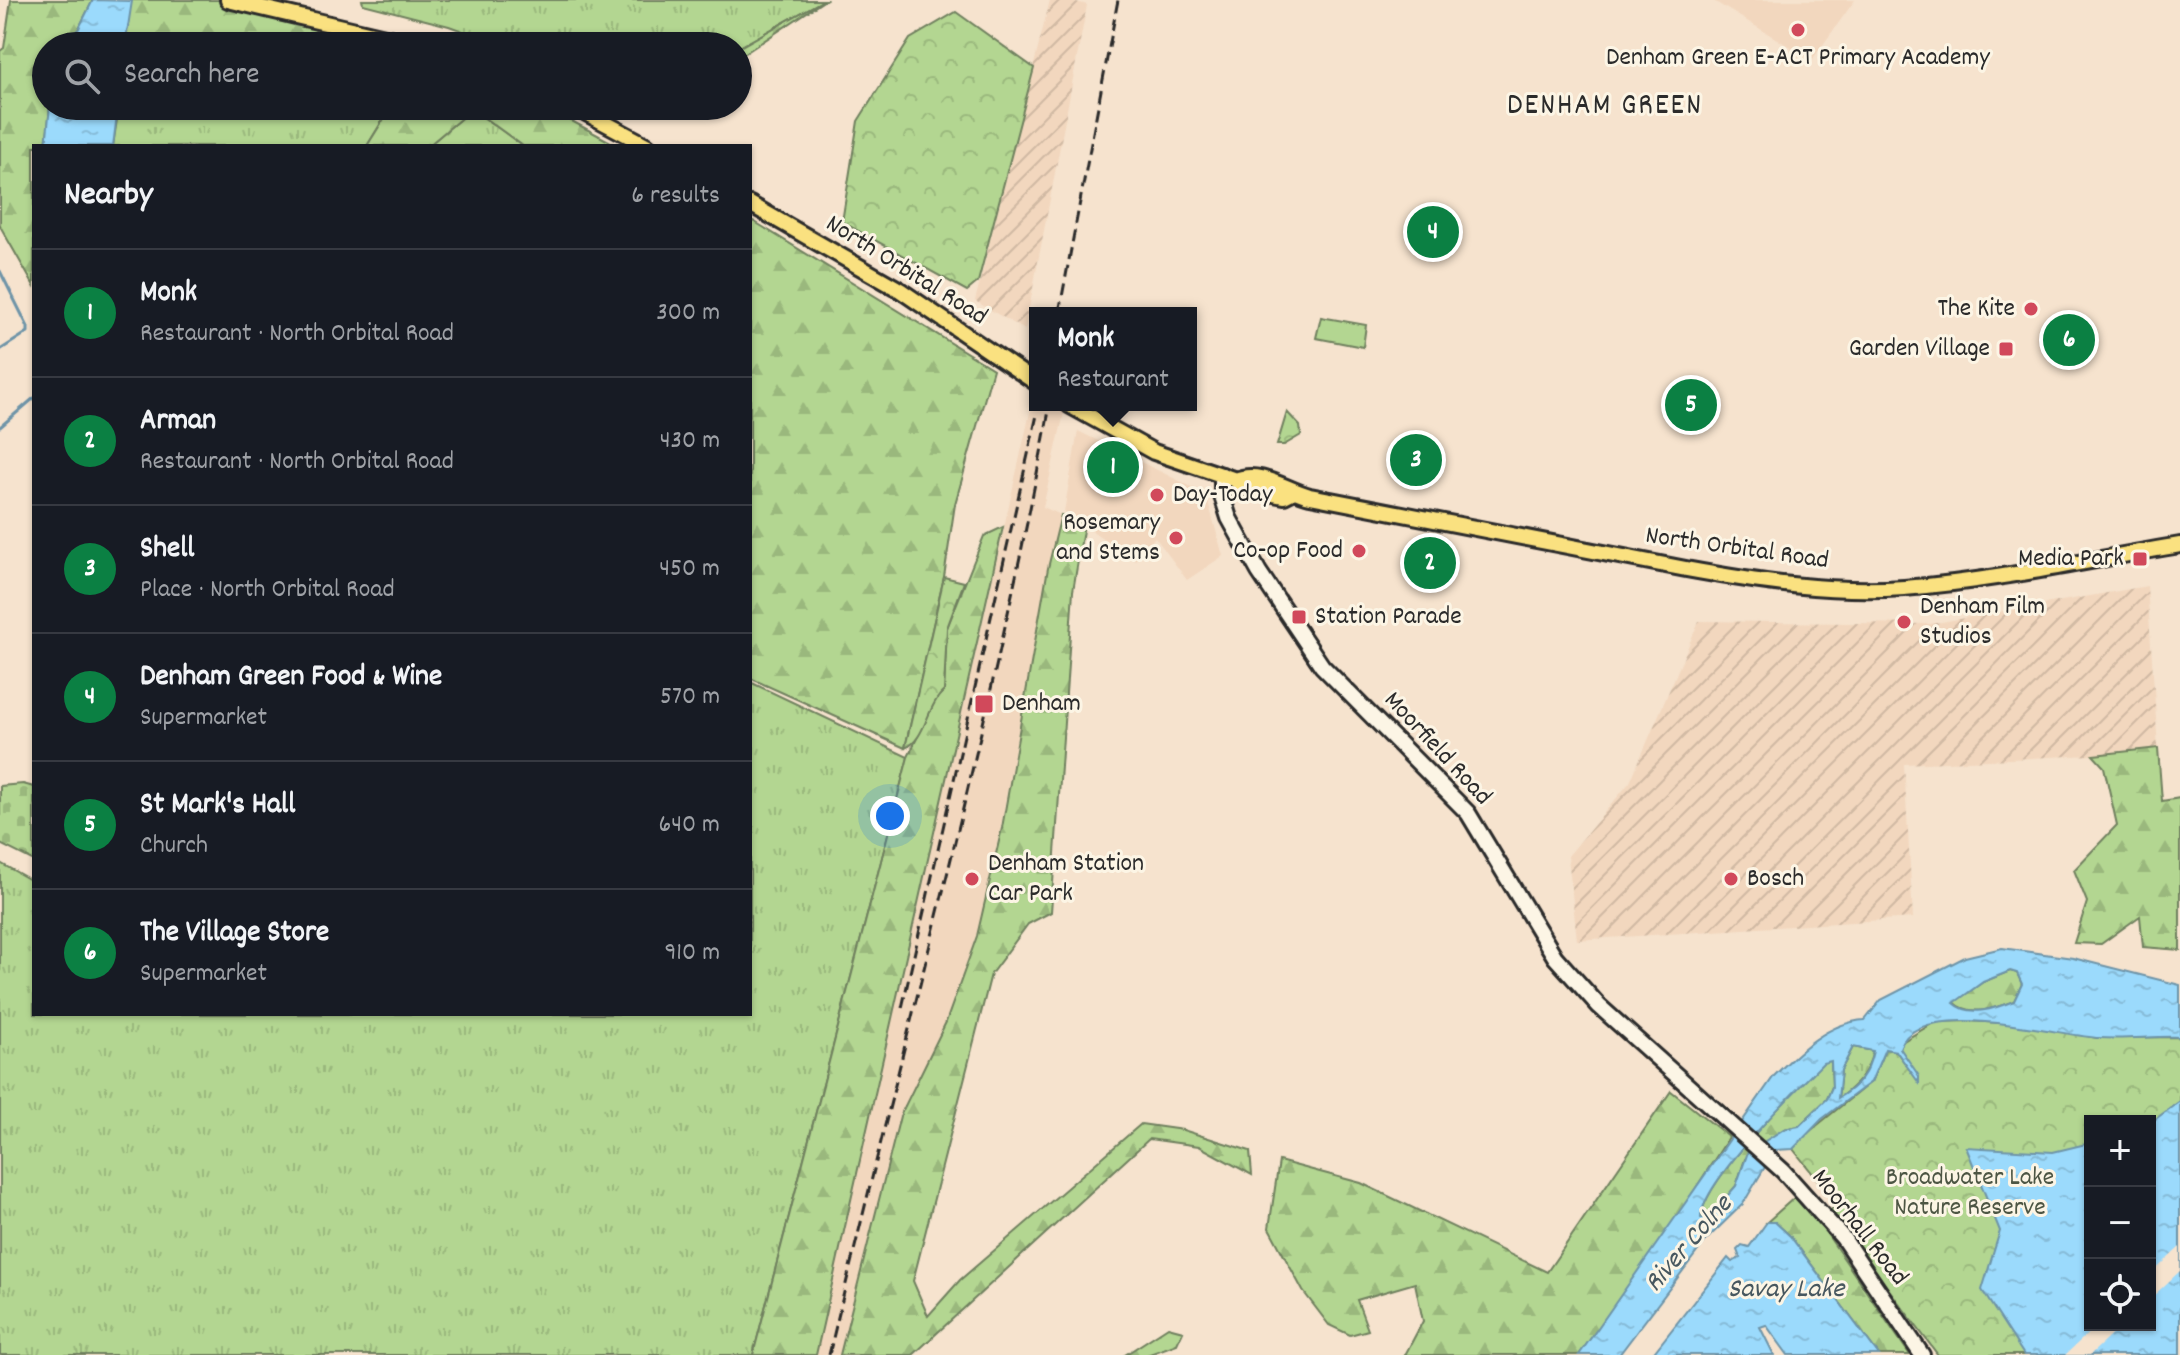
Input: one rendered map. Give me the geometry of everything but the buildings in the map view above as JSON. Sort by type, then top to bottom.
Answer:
[{"type":"main road","points":[[228,0],[364,32]]},
{"type":"main road","points":[[599,120],[644,144]]},
{"type":"main road","name":"North Orbital Road","points":[[752,205],[900,290],[1029,378]]},
{"type":"main road","name":"North Orbital Road","points":[[1080,411],[1154,452],[1229,478],[1242,488],[1284,496],[1292,492],[1733,578],[1817,587],[1903,588],[2180,545]]},
{"type":"street","name":"Moorfield Road","points":[[1229,478],[1222,496],[1229,518],[1304,642],[1322,666],[1468,813],[1555,957],[1599,1006],[1783,1171]]},
{"type":"street","name":"Moorhall Road","points":[[1783,1171],[1843,1238],[1922,1355]]},
{"type":"shaded area","points":[[1050,0],[1070,0],[1087,5],[1025,330],[975,301]]},
{"type":"shaded area","name":"Denham Green E-ACT Primary Academy","points":[[1712,0],[1855,0],[1812,60]]},
{"type":"shaded area","points":[[1030,411],[1060,411],[1064,413],[1043,507],[1061,515],[1048,568],[1000,831],[979,927],[946,1022],[900,1116],[840,1355],[816,1355]]},
{"type":"shaded area","points":[[1078,431],[1206,494],[1223,556],[1187,580],[1155,537],[1135,560],[1064,512]]},
{"type":"shaded area","points":[[2147,586],[2158,748],[2093,755],[1904,764],[1913,918],[1577,940],[1568,856],[1630,782],[1699,621],[1930,624]]},
{"type":"green space","points":[[11,0],[93,0],[77,32],[32,32],[32,120],[49,120],[46,144],[32,144],[32,282],[0,226],[0,51],[4,48]]},
{"type":"green space","points":[[130,0],[220,0],[319,21],[315,32],[127,32]]},
{"type":"green space","points":[[362,0],[824,0],[752,40],[752,32],[466,32],[363,4]]},
{"type":"green space","points":[[825,0],[752,49],[752,40]]},
{"type":"green space","points":[[956,12],[1034,68],[978,282],[967,291],[842,222],[858,121],[910,39]]},
{"type":"green space","points":[[117,120],[383,120],[368,144],[113,144]]},
{"type":"green space","points":[[383,120],[459,120],[430,144],[368,144]]},
{"type":"green space","points":[[459,120],[487,120],[520,144],[430,144]]},
{"type":"green space","points":[[487,120],[570,120],[614,144],[520,144]]},
{"type":"green space","points":[[752,220],[993,369],[955,504],[944,577],[905,748],[752,679]]},
{"type":"green space","points":[[1321,317],[1366,325],[1363,347],[1316,338]]},
{"type":"green space","points":[[1287,412],[1300,426],[1301,435],[1284,445],[1277,445]]},
{"type":"green space","points":[[1061,515],[1084,524],[1073,591],[1051,912],[1028,924],[991,974],[913,1281],[928,1316],[960,1280],[1141,1124],[1183,1130],[1250,1151],[1252,1175],[1199,1146],[1149,1139],[913,1355],[840,1355],[900,1116],[946,1022],[977,936],[1002,828],[1048,568]]},
{"type":"green space","points":[[1003,527],[816,1355],[753,1355],[908,757],[936,698],[944,691],[947,628],[984,536]]},
{"type":"green space","points":[[944,577],[964,582],[947,628],[944,691],[922,731],[905,748]]},
{"type":"green space","points":[[752,683],[908,757],[753,1355],[0,1355],[0,863],[32,881],[32,1016],[752,1016]]},
{"type":"green space","points":[[2158,748],[2162,801],[2180,798],[2180,950],[2143,947],[2140,916],[2101,944],[2074,943],[2087,902],[2074,870],[2117,825],[2104,767],[2093,755]]},
{"type":"green space","points":[[0,786],[32,786],[32,860],[0,844]]},
{"type":"green space","points":[[2010,971],[2017,973],[2022,984],[2014,1001],[1975,1011],[1954,1002],[1983,982]]},
{"type":"green space","name":"Broadwater Lake Nature Reserve","points":[[1967,1021],[2021,1024],[2097,1038],[2180,1037],[2180,1355],[1938,1355],[1830,1211],[1837,1204],[1793,1149],[1799,1140],[1871,1082],[1885,1049],[1896,1051],[1919,1082],[1900,1049],[1902,1042],[1935,1022]]},
{"type":"green space","points":[[1853,1047],[1873,1051],[1868,1067],[1860,1078],[1838,1099],[1841,1070]]},
{"type":"green space","points":[[1831,1061],[1832,1087],[1827,1099],[1799,1126],[1784,1129],[1745,1159],[1736,1186],[1708,1218],[1701,1218],[1705,1202],[1733,1160],[1823,1062]]},
{"type":"green space","points":[[1671,1091],[1729,1137],[1666,1234],[1579,1355],[1405,1355],[1423,1321],[1415,1283],[1357,1300],[1368,1330],[1350,1335],[1329,1325],[1303,1291],[1269,1228],[1279,1161],[1361,1183],[1547,1272]]},
{"type":"green space","points":[[1795,1197],[1805,1202],[1910,1355],[1879,1355],[1790,1236],[1775,1222],[1767,1222]]},
{"type":"green space","points":[[1168,1327],[1183,1331],[1177,1344],[1147,1355],[1125,1355]]},
{"type":"water","points":[[93,0],[132,1],[127,32],[77,32]]},
{"type":"water","points":[[49,120],[116,120],[113,144],[46,144]]},
{"type":"water","name":"River Colne","points":[[2002,948],[2073,958],[2180,985],[2180,1037],[2099,1038],[1991,1022],[1960,1021],[1933,1024],[1912,1032],[1900,1048],[1919,1076],[1919,1083],[1896,1051],[1885,1049],[1871,1082],[1822,1119],[1793,1149],[1775,1150],[1743,1204],[1707,1239],[1619,1355],[1579,1355],[1774,1076],[1827,1032],[1865,1020],[1881,1000],[1965,957]],"holes":[[[2010,971],[2017,973],[2022,984],[2014,1001],[1975,1011],[1960,1008],[1954,1003],[1983,982]],[[1853,1047],[1873,1051],[1861,1079],[1838,1098],[1841,1070]],[[1831,1061],[1832,1087],[1827,1099],[1799,1126],[1784,1129],[1748,1152],[1736,1186],[1708,1218],[1701,1218],[1705,1202],[1732,1161],[1823,1063]]]},
{"type":"water","points":[[2180,1101],[2180,1355],[2024,1355],[1982,1290],[2000,1231],[1966,1147],[2053,1152],[2084,1144],[2084,1331],[2156,1331],[2156,1119]]},
{"type":"water","name":"Savay Lake","points":[[1767,1222],[1775,1222],[1790,1236],[1879,1355],[1788,1355],[1766,1325],[1760,1327],[1774,1355],[1652,1355],[1728,1258],[1732,1262],[1740,1258],[1737,1250],[1742,1245],[1749,1247]]},
{"type":"pier","points":[[2180,1247],[2180,1271],[2156,1293],[2156,1269]]},
{"type":"pier","points":[[2091,1331],[2116,1331],[2090,1355],[2065,1355]]},
{"type":"waterway","points":[[0,271],[28,327],[28,332],[0,350]]},
{"type":"waterway","points":[[0,427],[32,400]]},
{"type":"railway","points":[[1060,307],[1118,0]]},
{"type":"railway","points":[[829,1355],[974,763],[1049,411]]},
{"type":"railway","points":[[902,1008],[1037,415]]},
{"type":"place","name":"Denham Green E-ACT Primary Academy","points":[[1798,30]]},
{"type":"place","name":"Denham Green Food & Wine","points":[[1433,232]]},
{"type":"place","name":"The Kite","points":[[2031,309]]},
{"type":"place","name":"The Village Store","points":[[2069,340]]},
{"type":"place","name":"Garden Village","points":[[2006,349]]},
{"type":"place","name":"St Mark's Hall","points":[[1691,405]]},
{"type":"place","name":"Shell","points":[[1416,460]]},
{"type":"place","name":"Monk","points":[[1113,467]]},
{"type":"place","name":"Day-Today","points":[[1157,495]]},
{"type":"place","name":"Rosemary and Stems","points":[[1176,538]]},
{"type":"place","name":"Co-op Food","points":[[1359,551]]},
{"type":"place","name":"Media Park","points":[[2140,559]]},
{"type":"place","name":"Arman","points":[[1430,563]]},
{"type":"place","name":"Station Parade","points":[[1299,617]]},
{"type":"place","name":"Denham Film Studios","points":[[1904,622]]},
{"type":"place","name":"Denham","points":[[984,704]]},
{"type":"place","name":"Denham Station Car Park","points":[[972,879]]},
{"type":"place","name":"Bosch","points":[[1731,879]]},
{"type":"district","name":"DENHAM GREEN","points":[[1605,107]]}]
